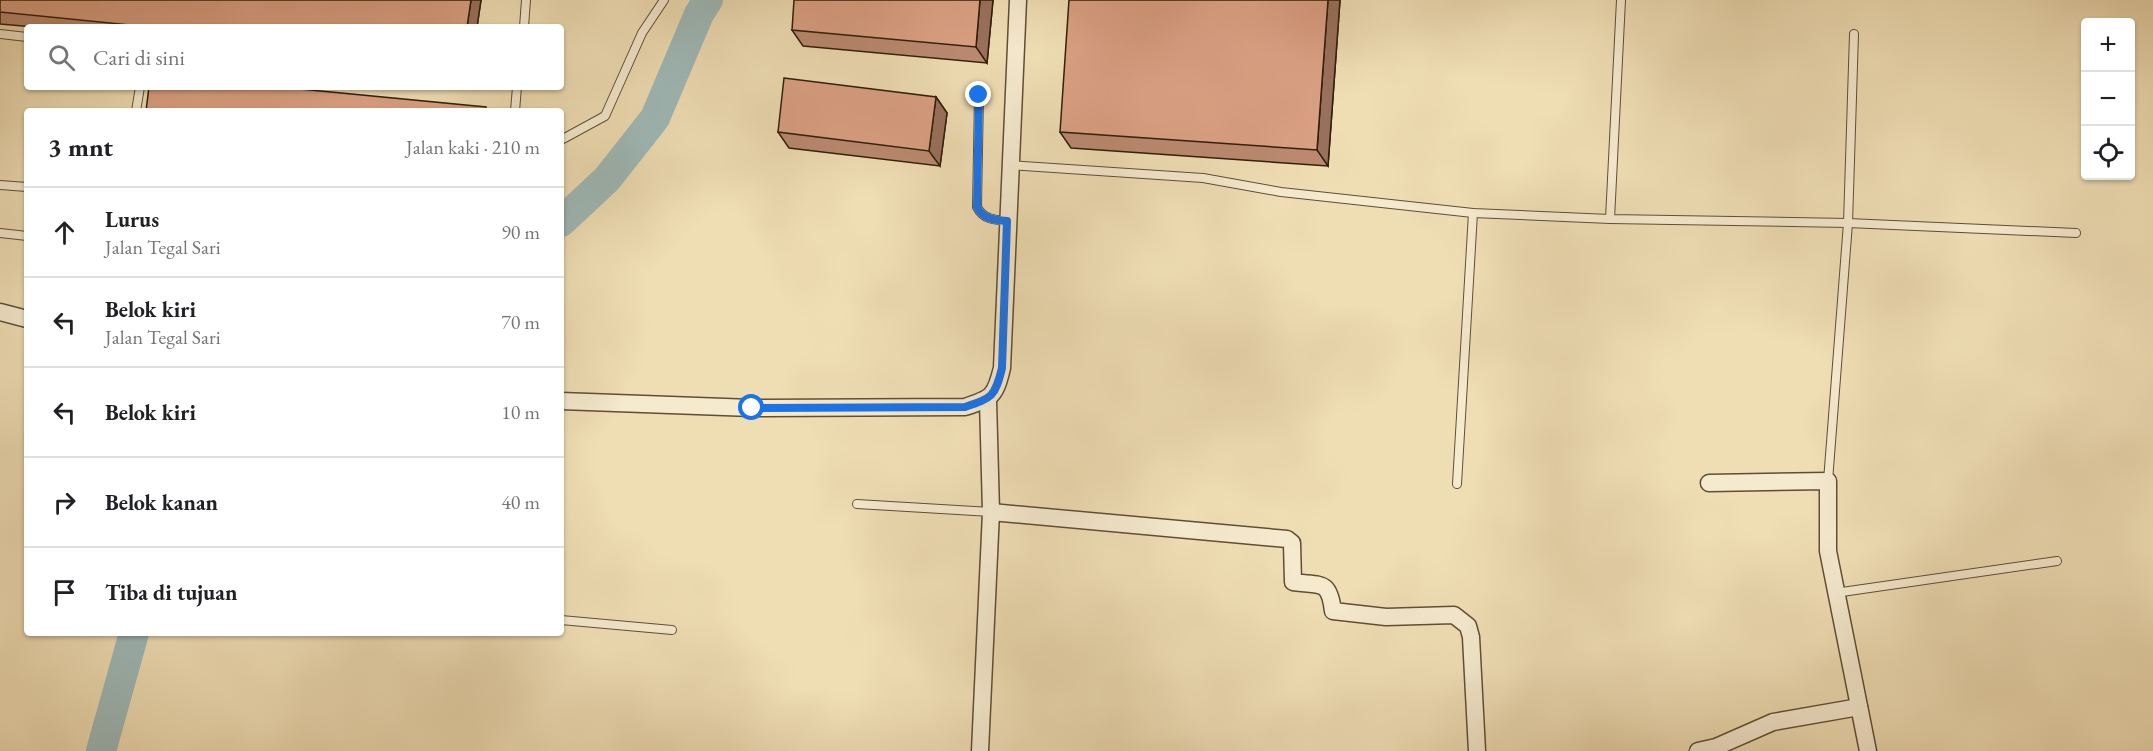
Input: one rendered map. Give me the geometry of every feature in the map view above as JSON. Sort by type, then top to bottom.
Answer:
[{"type":"street","points":[[980,751],[991,512],[988,400],[998,385],[1002,368],[1009,165],[1018,0]]},
{"type":"street","points":[[0,312],[24,318]]},
{"type":"street","points":[[564,401],[752,408],[965,407],[988,400]]},
{"type":"street","points":[[1709,483],[1828,481],[1828,551],[1868,751]]},
{"type":"street","points":[[991,512],[1281,538],[1292,543],[1293,582],[1326,587],[1331,593],[1333,611],[1386,617],[1454,615],[1468,626],[1470,637],[1477,751]]},
{"type":"street","points":[[1698,751],[1716,747],[1773,722],[1859,707]]},
{"type":"lane","points":[[524,24],[526,0]]},
{"type":"lane","points":[[564,138],[605,116],[642,33],[664,0]]},
{"type":"lane","points":[[1610,219],[1621,0]]},
{"type":"lane","points":[[0,34],[24,37]]},
{"type":"lane","points":[[1828,481],[1848,223],[1854,34]]},
{"type":"lane","points":[[136,108],[140,90]]},
{"type":"lane","points":[[515,108],[517,90]]},
{"type":"lane","points":[[979,95],[977,207],[981,214],[991,219],[1007,221]]},
{"type":"lane","points":[[1009,165],[1203,178],[1281,192],[1473,213],[1610,219],[1848,223],[2076,233]]},
{"type":"lane","points":[[0,185],[24,187]]},
{"type":"lane","points":[[1457,484],[1473,213]]},
{"type":"lane","points":[[0,233],[24,236]]},
{"type":"lane","points":[[857,504],[991,512]]},
{"type":"lane","points":[[1835,593],[2057,561]]},
{"type":"lane","points":[[564,620],[672,630]]},
{"type":"building","points":[[0,0],[471,0],[467,24],[120,24],[0,12]]},
{"type":"building","points":[[794,0],[980,0],[976,47],[792,30]]},
{"type":"building","points":[[1069,0],[1328,0],[1317,150],[1060,132]]},
{"type":"building","points":[[784,78],[936,97],[929,151],[778,132]]},
{"type":"building","points":[[149,90],[310,90],[486,107],[486,108],[146,108]]},
{"type":"waterway","points":[[564,219],[607,179],[655,118],[699,14],[708,0]]},
{"type":"waterway","points":[[101,751],[133,636]]},
{"type":"route","points":[[752,408],[965,407],[988,400],[998,385],[1002,368],[1007,221],[991,219],[981,214],[977,207],[979,95]]}]
